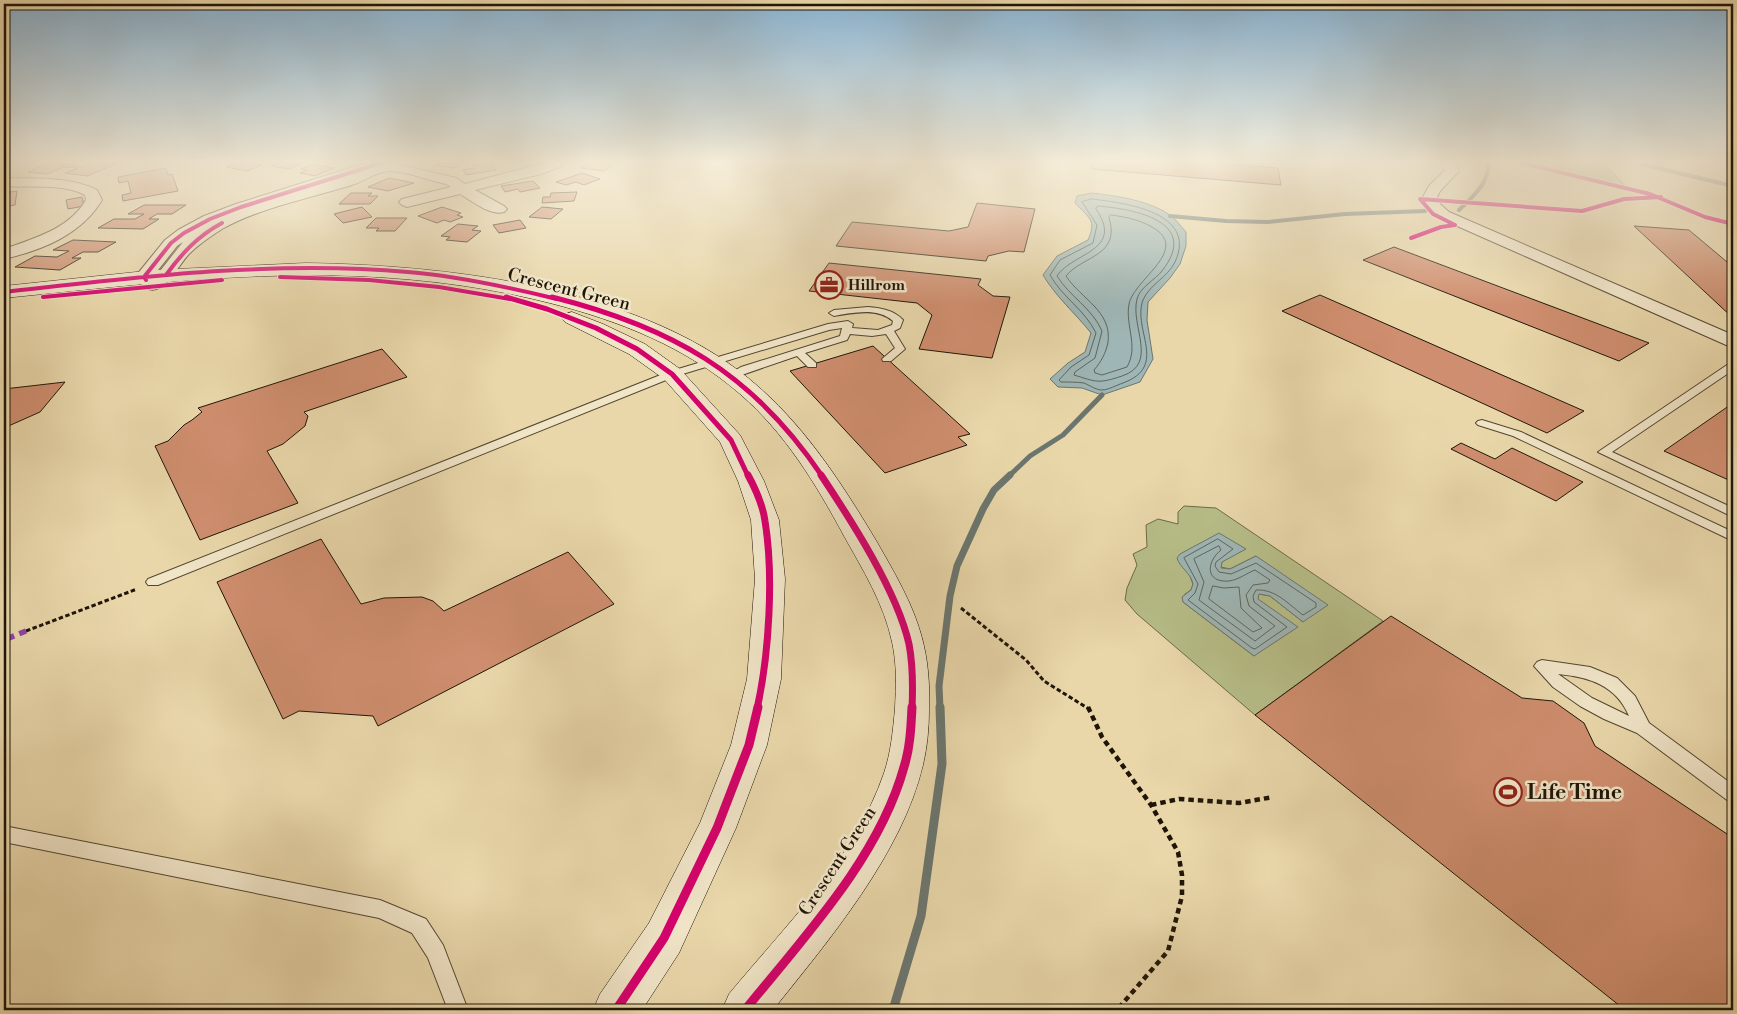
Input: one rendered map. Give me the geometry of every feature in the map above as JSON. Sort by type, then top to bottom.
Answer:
[{"type":"street","points":[[4,254],[72,226],[83,217],[87,210]]},
{"type":"street","points":[[154,279],[171,243],[184,233],[210,219],[232,210]]},
{"type":"street","points":[[154,279],[191,243],[218,225],[254,210]]},
{"type":"street","points":[[1439,210],[1733,342]]},
{"type":"street","name":"Crescent Green","points":[[4,292],[245,270],[325,269],[409,272],[467,280],[542,295],[633,320],[680,342],[722,369],[772,411],[808,453],[822,474],[884,582],[900,617],[908,642],[912,672],[911,730],[905,763],[885,819],[838,892],[746,1010]]},
{"type":"street","name":"Crescent Green","points":[[4,301],[154,279],[268,277],[408,283],[496,295],[547,309],[596,328],[637,349],[672,374],[732,440],[751,481],[765,520],[770,579],[764,679],[749,745],[717,828],[664,938],[616,1010]]},
{"type":"lane","points":[[834,313],[858,310],[882,311],[894,315],[898,320],[897,326],[883,333],[865,334],[846,330]]},
{"type":"lane","points":[[153,582],[672,374],[722,369],[745,369],[844,338],[848,324],[828,327],[722,369]]},
{"type":"lane","points":[[887,359],[900,349],[889,331]]},
{"type":"lane","points":[[798,352],[812,364]]},
{"type":"lane","points":[[1733,367],[1730,367],[1604,452],[1733,514]]},
{"type":"lane","points":[[1482,423],[1517,434],[1733,537]]},
{"type":"lane","points":[[1643,728],[1628,699],[1607,680],[1588,671],[1542,666],[1558,683],[1586,702],[1610,715],[1643,728],[1733,795]]},
{"type":"lane","points":[[4,834],[380,909],[419,926],[436,952],[458,1010]]},
{"type":"path","points":[[26,631],[137,589]]},
{"type":"path","points":[[962,608],[1026,660],[1044,681],[1088,706],[1102,738],[1151,805],[1178,852],[1182,875],[1182,896],[1168,952],[1117,1010]]},
{"type":"path","points":[[1151,805],[1181,799],[1227,804],[1260,802],[1273,797]]},
{"type":"green space","points":[[1184,506],[1216,508],[1383,621],[1255,715],[1137,614],[1125,600],[1127,588],[1137,565],[1133,554],[1147,547],[1146,525],[1158,519],[1178,524],[1178,512]],"holes":[[[1256,556],[1303,622],[1270,596],[1259,594],[1257,597],[1254,656],[1183,602],[1185,594],[1191,590],[1193,584],[1188,571],[1222,562],[1221,567],[1230,569]]]},
{"type":"water","points":[[1082,210],[1162,210],[1172,217],[1186,232],[1186,246],[1180,264],[1148,302],[1147,320],[1153,359],[1140,382],[1102,395],[1082,388],[1058,387],[1050,379],[1068,363],[1085,352],[1091,333],[1060,298],[1043,275],[1057,256],[1088,240],[1092,223]]},
{"type":"water","points":[[1219,533],[1246,549],[1222,562],[1221,568],[1230,569],[1256,556],[1328,605],[1303,622],[1270,596],[1259,594],[1258,599],[1298,627],[1254,656],[1183,602],[1182,597],[1191,590],[1193,584],[1177,558],[1180,554]]},
{"type":"building","points":[[135,210],[178,210],[172,214],[157,214],[149,219],[159,219],[143,229],[98,228],[114,219],[135,219],[144,214],[128,214]]},
{"type":"building","points":[[349,210],[365,210],[372,217],[343,223],[334,214]]},
{"type":"building","points":[[433,210],[453,210],[461,213],[457,215],[463,217],[450,222],[444,220],[437,223],[418,216]]},
{"type":"building","points":[[538,210],[561,210],[551,219],[529,217]]},
{"type":"building","points":[[974,210],[1035,210],[1024,252],[1009,251],[988,256],[986,261],[836,246],[852,222],[949,231],[968,227]]},
{"type":"building","points":[[376,218],[407,218],[395,231],[376,231],[379,228],[366,228]]},
{"type":"building","points":[[520,220],[526,228],[499,233],[493,225]]},
{"type":"building","points":[[458,224],[478,226],[472,230],[481,231],[467,242],[446,240],[450,237],[441,236]]},
{"type":"building","points":[[1634,226],[1689,230],[1733,267],[1733,318]]},
{"type":"building","points":[[73,240],[116,242],[98,252],[83,252],[72,258],[81,258],[60,270],[15,267],[35,256],[57,257],[69,251],[53,250]]},
{"type":"building","points":[[1394,247],[1649,343],[1619,361],[1363,260]]},
{"type":"building","points":[[829,263],[981,279],[978,285],[993,296],[1010,297],[992,358],[919,349],[932,315],[917,303],[809,291]]},
{"type":"building","points":[[1320,295],[1584,411],[1547,433],[1282,311]]},
{"type":"building","points":[[873,346],[970,434],[958,437],[967,445],[885,473],[790,371]]},
{"type":"building","points":[[382,349],[407,377],[304,412],[308,416],[305,426],[283,444],[267,451],[298,503],[200,540],[155,446],[168,441],[184,425],[202,412],[198,408]]},
{"type":"building","points":[[65,382],[40,412],[4,428],[4,389]]},
{"type":"building","points":[[1733,403],[1733,482],[1664,451]]},
{"type":"building","points":[[1461,443],[1495,459],[1512,448],[1583,482],[1556,501],[1451,449]]},
{"type":"building","points":[[321,539],[361,604],[384,598],[422,597],[433,601],[444,611],[568,552],[614,604],[378,726],[373,716],[299,711],[283,719],[217,582]]},
{"type":"building","name":"Life Time","points":[[1391,616],[1522,698],[1553,701],[1584,723],[1595,746],[1733,838],[1733,1010],[1625,1010],[1255,715]]},
{"type":"waterway","points":[[1170,216],[1226,221],[1268,222],[1345,214],[1425,211]]},
{"type":"waterway","points":[[1009,476],[1030,456],[1063,435],[1102,395]]},
{"type":"waterway","points":[[940,709],[939,686],[950,596],[957,566],[983,509],[994,490],[1010,475]]},
{"type":"waterway","points":[[893,1010],[921,916],[942,764],[940,707]]},
{"type":"marked path","points":[[4,640],[26,631]]},
{"type":"cycle path","points":[[146,280],[144,277],[171,243],[184,233],[210,219],[232,210]]},
{"type":"cycle path","points":[[1411,238],[1441,227],[1455,225],[1433,214],[1430,210]]},
{"type":"cycle path","points":[[1573,210],[1584,210]]},
{"type":"cycle path","points":[[1689,210],[1705,217],[1733,224]]},
{"type":"cycle path","points":[[166,275],[190,245],[204,233],[222,223]]},
{"type":"cycle path","points":[[4,292],[205,272],[306,268],[407,272],[466,280],[562,300],[608,313],[651,329],[712,362],[732,376],[769,408],[800,445],[828,485],[877,568],[898,611],[910,649],[912,708],[909,742],[902,775],[889,808],[873,839],[834,899],[745,1010]]},
{"type":"cycle path","points":[[280,277],[369,280],[497,295],[547,309],[596,328],[637,349],[672,374],[731,440],[751,481],[765,520],[770,579],[764,679],[749,745],[717,828],[664,938],[616,1010]]},
{"type":"cycle path","points":[[43,297],[222,280]]},
{"type":"place","name":"Hillrom","points":[[829,285]]},
{"type":"place","name":"Life Time","points":[[1508,792]]}]
